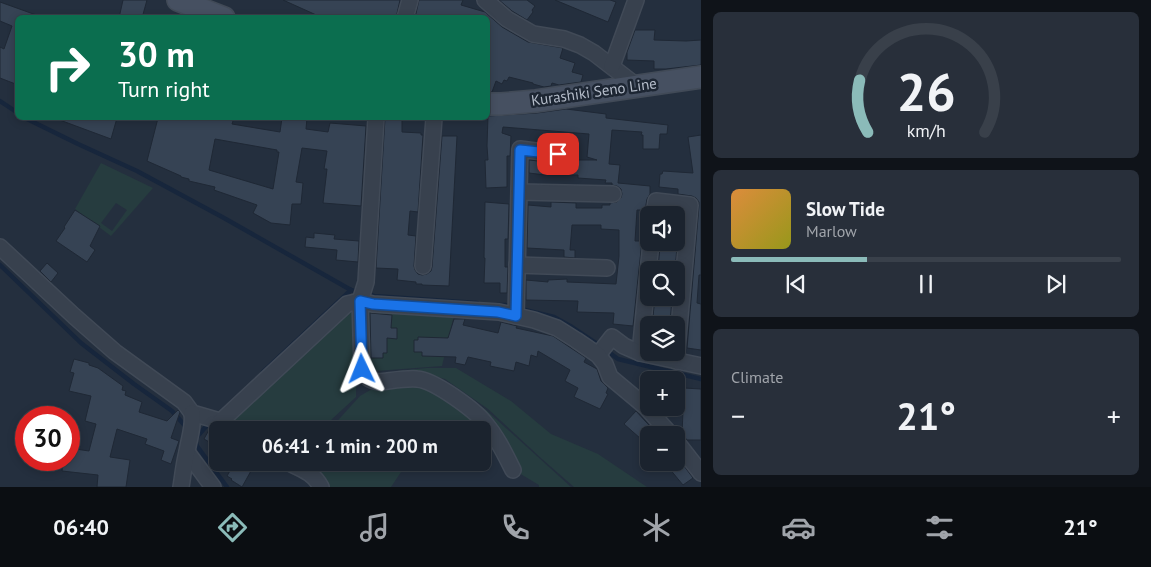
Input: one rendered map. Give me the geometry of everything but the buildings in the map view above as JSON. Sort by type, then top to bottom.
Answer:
[{"type":"main road","points":[[178,0],[216,15]]},
{"type":"main road","name":"Kurashiki Seno Line","points":[[490,104],[536,101],[701,77]]},
{"type":"street","points":[[406,15],[410,0]]},
{"type":"street","points":[[485,0],[506,19],[533,34],[564,39],[580,45],[612,66],[638,87]]},
{"type":"street","points":[[612,66],[636,0]]},
{"type":"street","points":[[376,120],[366,282],[362,296],[362,369],[367,379],[378,382],[418,379],[433,384],[485,422],[513,470]]},
{"type":"street","points":[[423,266],[434,120]]},
{"type":"street","points":[[516,310],[520,150],[558,154]]},
{"type":"street","points":[[519,192],[613,194]]},
{"type":"street","points":[[655,206],[656,201],[690,205],[680,316]]},
{"type":"street","points":[[0,247],[108,346],[184,402],[213,420]]},
{"type":"street","points":[[644,316],[651,251]]},
{"type":"street","points":[[517,266],[607,268]]},
{"type":"street","points":[[362,296],[373,304],[498,312],[516,310],[534,320],[557,328],[576,340],[602,350]]},
{"type":"street","points":[[181,487],[194,422],[213,420],[347,304],[362,296]]},
{"type":"street","points":[[640,353],[624,346],[612,337],[602,350],[610,377],[646,407],[663,426]]},
{"type":"street","points":[[676,361],[701,366]]},
{"type":"street","points":[[190,441],[214,487]]},
{"type":"street","points":[[685,453],[701,473]]},
{"type":"street","points":[[304,471],[316,478],[321,487]]},
{"type":"green space","points":[[101,163],[153,188],[111,236],[75,209]],"holes":[[[116,203],[127,210],[112,231],[101,223]]]},
{"type":"green space","points":[[370,310],[454,315],[442,366],[376,371],[368,365],[367,312]]},
{"type":"green space","points":[[347,311],[356,311],[356,397],[331,421],[229,421]]},
{"type":"green space","points":[[456,368],[511,401],[551,434],[598,454],[647,487],[574,487],[488,409],[445,379],[427,374],[397,371]]},
{"type":"green space","points":[[440,381],[485,409],[571,487],[539,487],[539,485],[519,473],[508,443],[491,424],[491,421],[488,421],[472,403]]},
{"type":"green space","points":[[410,383],[431,391],[449,401],[473,421],[337,421],[360,396],[379,385]]},
{"type":"green space","points":[[321,471],[402,471],[391,487],[326,487],[321,479]]},
{"type":"waterway","points":[[0,101],[15,111]]},
{"type":"waterway","points":[[29,120],[137,171],[351,290],[374,296],[477,303]]},
{"type":"waterway","points":[[0,265],[81,343],[172,411],[187,428]]},
{"type":"waterway","points":[[263,372],[351,290]]},
{"type":"waterway","points":[[497,305],[505,305],[554,317],[572,327],[618,359],[701,379]]},
{"type":"waterway","points":[[195,439],[209,423]]},
{"type":"waterway","points":[[194,438],[197,446],[227,487]]},
{"type":"route","points":[[362,369],[360,301],[373,304],[498,312],[516,316],[520,150],[558,154]]}]
